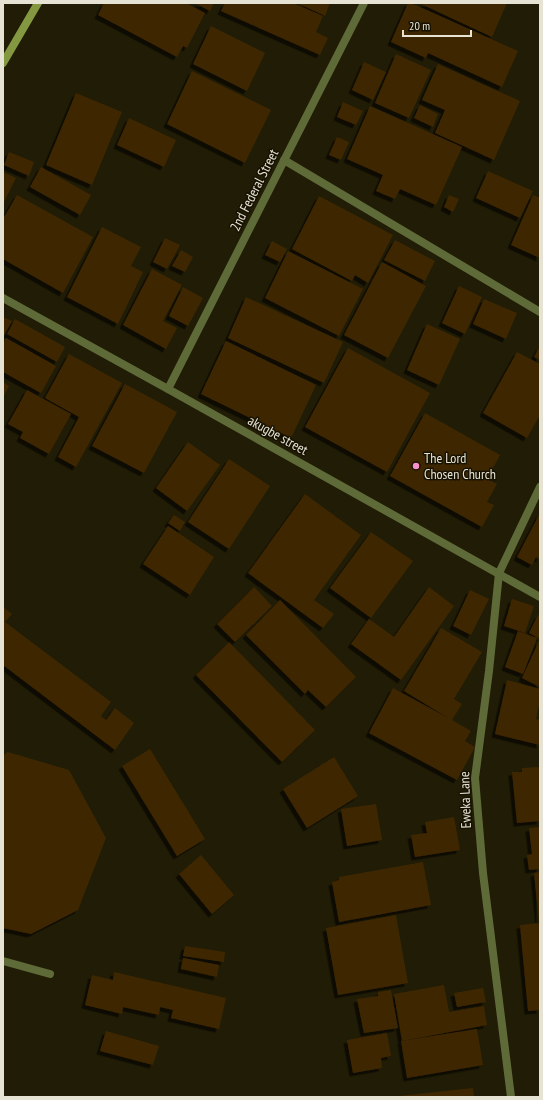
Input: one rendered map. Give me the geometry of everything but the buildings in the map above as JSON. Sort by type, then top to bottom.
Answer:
[{"type":"street","points":[[3,63],[38,3]]},
{"type":"street","name":"2nd Federal Street","points":[[168,389],[364,3]]},
{"type":"street","points":[[284,160],[540,312]]},
{"type":"street","name":"akugbe street","points":[[3,298],[540,596]]},
{"type":"street","name":"Eweka Lane","points":[[510,1097],[483,873],[475,778],[489,672],[499,573],[540,487]]},
{"type":"street","points":[[3,960],[50,974]]},
{"type":"place","name":"The Lord Chosen Church","points":[[416,466]]}]
